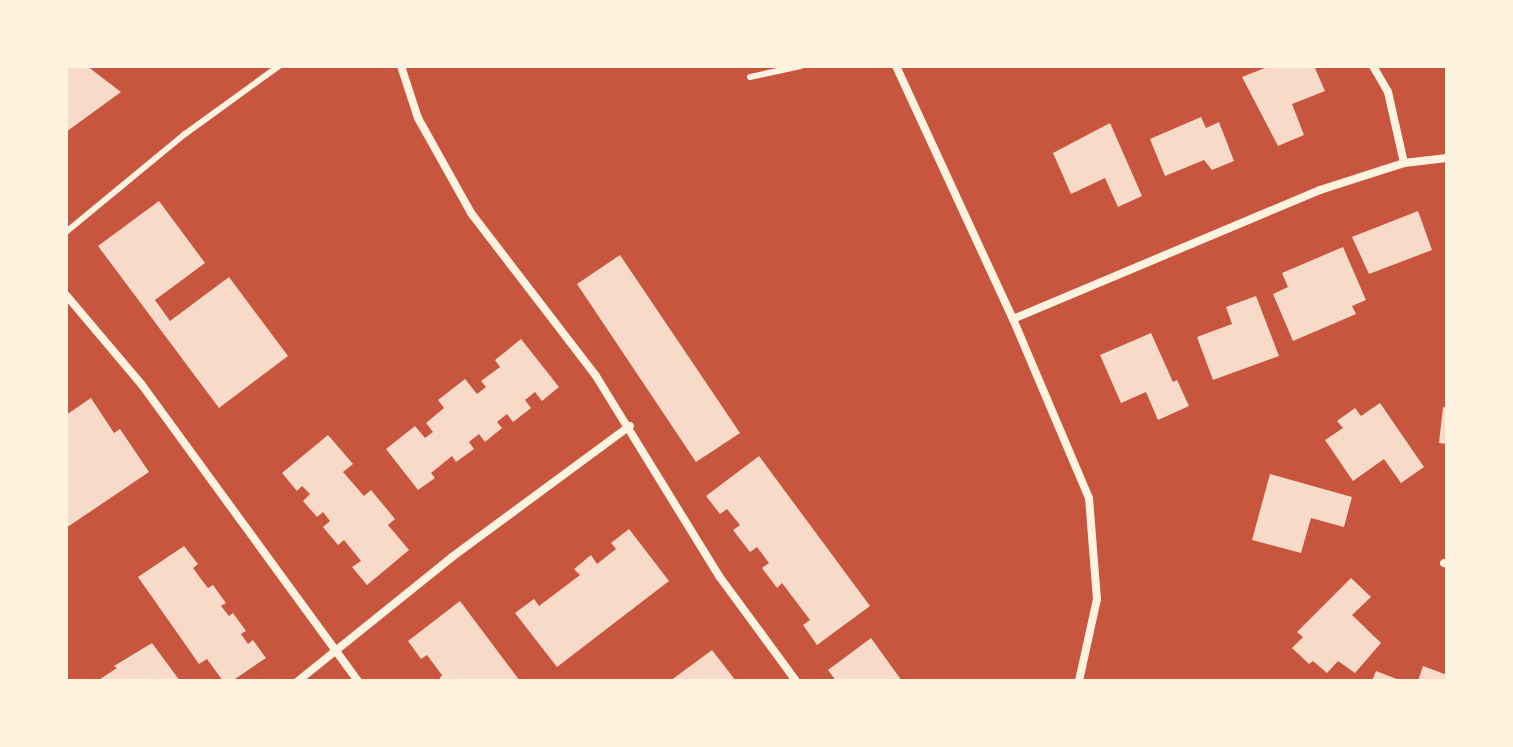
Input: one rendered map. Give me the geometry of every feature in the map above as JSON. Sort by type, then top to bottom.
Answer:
[{"type":"street","points":[[401,66],[418,118],[471,213],[596,376],[630,426],[671,502],[719,576],[796,681]]},
{"type":"street","points":[[896,66],[1013,319],[1089,498],[1097,599],[1079,681]]},
{"type":"street","points":[[1373,66],[1388,92],[1404,163]]},
{"type":"street","points":[[1013,319],[1320,190],[1404,163],[1447,158]]},
{"type":"street","points":[[66,295],[142,385],[358,681]]},
{"type":"street","points":[[298,681],[452,557],[630,426]]},
{"type":"lane","points":[[66,232],[185,134],[279,66]]},
{"type":"lane","points":[[750,77],[801,66]]},
{"type":"building","points":[[66,66],[87,66],[121,92],[66,132]]},
{"type":"building","points":[[1270,66],[1314,66],[1325,91],[1292,104],[1304,135],[1278,146],[1242,77]]},
{"type":"building","points":[[1201,117],[1206,128],[1219,122],[1234,161],[1212,170],[1204,160],[1165,176],[1150,139]]},
{"type":"building","points":[[1110,123],[1142,196],[1118,207],[1105,178],[1071,194],[1053,153]]},
{"type":"building","points":[[159,201],[205,263],[155,300],[170,321],[229,277],[288,356],[219,408],[98,246]]},
{"type":"building","points":[[1418,211],[1432,250],[1369,274],[1352,237]]},
{"type":"building","points":[[1343,247],[1366,300],[1352,306],[1356,314],[1293,341],[1273,294],[1288,287],[1282,273]]},
{"type":"building","points":[[620,255],[740,433],[696,462],[577,284]]},
{"type":"building","points":[[1256,296],[1279,356],[1213,380],[1197,337],[1232,324],[1226,307]]},
{"type":"building","points":[[1151,333],[1173,382],[1177,380],[1189,406],[1158,420],[1146,392],[1121,403],[1100,355]]},
{"type":"building","points":[[521,339],[559,387],[542,401],[535,392],[525,400],[531,408],[513,422],[507,414],[497,422],[502,428],[485,442],[479,434],[469,442],[474,449],[456,462],[452,456],[431,473],[435,478],[418,490],[386,449],[415,426],[425,438],[433,432],[426,423],[444,408],[438,400],[465,379],[477,394],[486,387],[481,381],[500,367],[495,360]]},
{"type":"building","points":[[91,398],[114,433],[120,429],[149,472],[66,528],[66,415]]},
{"type":"building","points":[[1380,403],[1424,467],[1401,483],[1384,459],[1353,481],[1325,440],[1343,428],[1337,421],[1355,408],[1361,416]]},
{"type":"building","points":[[1443,407],[1447,408],[1447,444],[1439,443]]},
{"type":"building","points":[[328,435],[353,464],[343,472],[364,496],[371,490],[395,519],[388,525],[409,550],[367,585],[352,567],[361,561],[344,540],[338,545],[323,527],[330,521],[323,512],[317,517],[303,501],[310,494],[302,486],[297,491],[282,473]]},
{"type":"building","points":[[759,456],[870,606],[817,645],[803,625],[810,620],[782,583],[777,588],[762,568],[769,563],[757,547],[750,552],[733,530],[740,525],[727,509],[720,514],[706,496]]},
{"type":"building","points":[[1270,474],[1352,497],[1344,527],[1311,518],[1301,553],[1252,540]]},
{"type":"building","points":[[629,529],[669,581],[557,667],[515,613],[534,599],[539,606],[580,575],[574,569],[591,555],[597,564],[616,549],[611,543]]},
{"type":"building","points":[[184,546],[198,564],[193,568],[201,579],[208,588],[213,585],[226,603],[221,606],[229,616],[233,613],[246,631],[241,634],[248,644],[253,640],[266,658],[232,681],[223,681],[207,659],[199,664],[138,577]]},
{"type":"building","points":[[1351,578],[1371,597],[1352,615],[1381,643],[1355,673],[1338,661],[1327,673],[1313,661],[1309,664],[1292,648],[1303,637],[1297,632]]},
{"type":"building","points":[[460,601],[520,681],[438,681],[442,675],[427,655],[421,659],[408,641]]},
{"type":"building","points":[[871,638],[902,681],[836,681],[828,670]]},
{"type":"building","points":[[152,643],[180,681],[97,681],[117,668],[114,666]]},
{"type":"building","points":[[712,650],[736,681],[670,681]]},
{"type":"building","points":[[1423,666],[1447,675],[1445,681],[1418,681]]},
{"type":"building","points":[[1376,671],[1402,681],[1372,681]]}]
